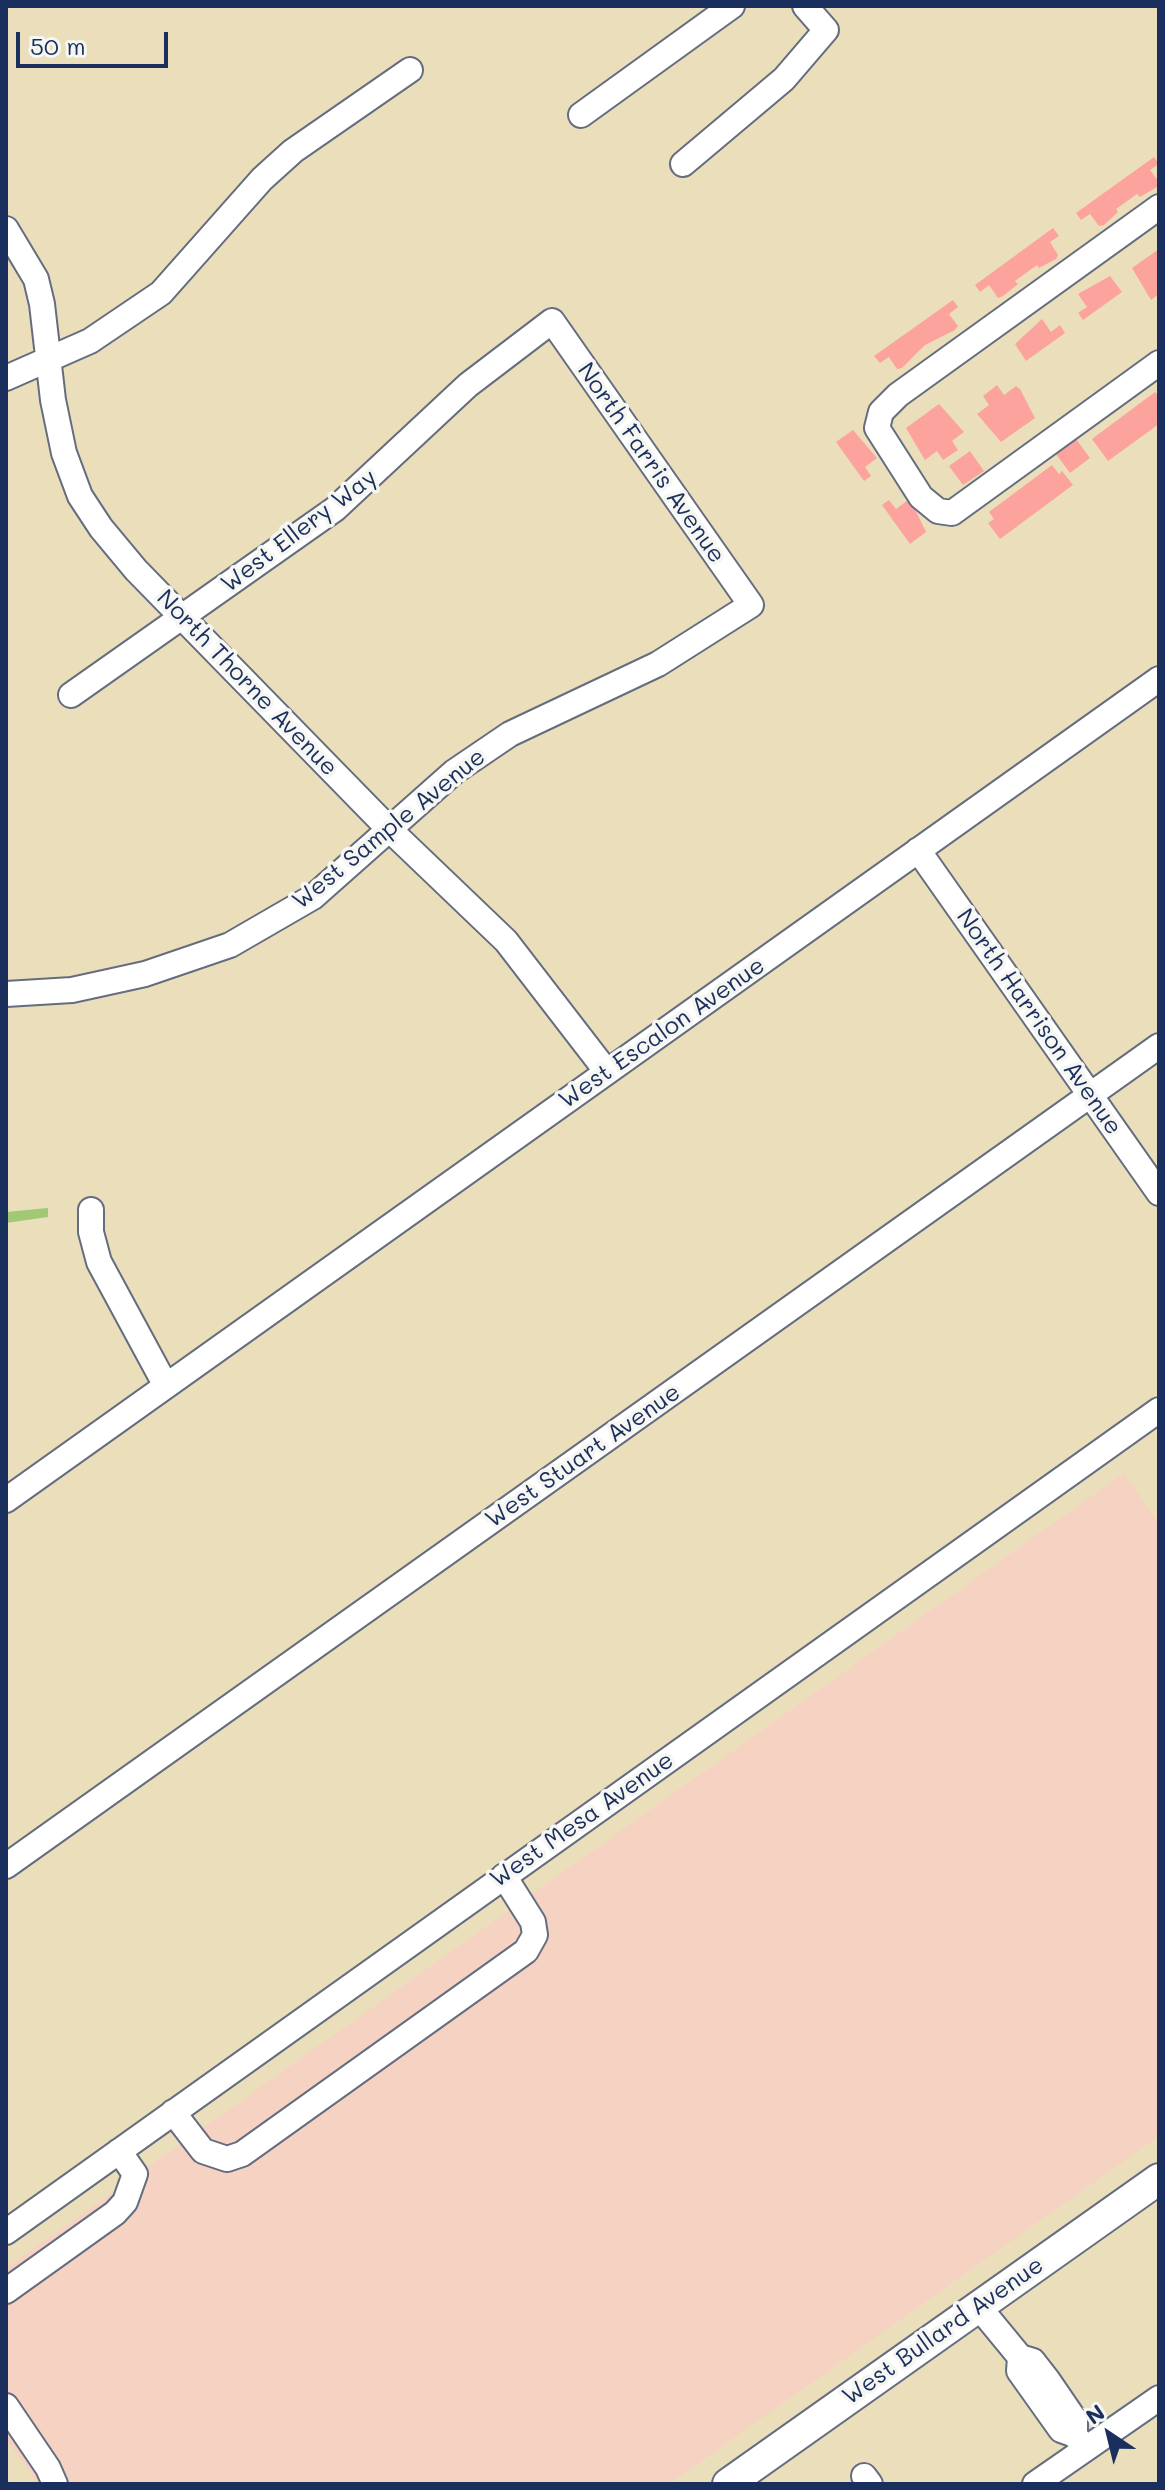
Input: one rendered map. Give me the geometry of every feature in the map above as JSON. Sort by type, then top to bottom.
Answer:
[{"type":"main road","name":"West Bullard Avenue","points":[[728,2484],[1159,2179]]},
{"type":"street","points":[[581,115],[732,6]]},
{"type":"street","points":[[683,164],[784,79],[826,30],[815,9]]},
{"type":"street","points":[[6,378],[90,341],[161,293],[262,179],[293,151],[410,70]]},
{"type":"street","points":[[1159,207],[898,395],[881,412],[877,428],[921,497],[938,511],[952,513],[1159,363]]},
{"type":"street","name":"North Thorne Avenue","points":[[6,229],[36,279],[42,304],[46,360],[64,453],[80,496],[127,559],[183,618],[390,830],[506,941],[607,1072]]},
{"type":"street","name":"North Farris Avenue","points":[[552,321],[751,605]]},
{"type":"street","name":"West Ellery Way","points":[[71,695],[335,509],[468,385],[552,321]]},
{"type":"street","name":"West Sample Avenue","points":[[6,994],[72,990],[145,974],[230,945],[313,897],[454,772],[510,734],[658,664],[751,605]]},
{"type":"street","name":"West Escalon Avenue","points":[[6,1500],[1159,679]]},
{"type":"street","name":"North Harrison Avenue","points":[[918,850],[1159,1193]]},
{"type":"street","name":"West Stuart Avenue","points":[[6,1866],[1159,1046]]},
{"type":"street","points":[[91,1210],[91,1232],[99,1262],[166,1386]]},
{"type":"street","name":"West Mesa Avenue","points":[[6,2232],[1159,1410]]},
{"type":"street","points":[[173,2112],[203,2151],[227,2159],[242,2154],[449,2007],[533,1944],[533,1922],[504,1876]]},
{"type":"street","points":[[6,2291],[115,2213],[125,2202],[135,2174],[119,2151]]},
{"type":"street","points":[[978,2306],[1020,2357],[1033,2361],[1047,2379],[1075,2420],[1080,2442]]},
{"type":"street","points":[[1035,2484],[1080,2442],[1159,2398]]},
{"type":"street","points":[[6,2406],[48,2468],[55,2484]]},
{"type":"shaded area","points":[[1124,1473],[1159,1524],[1159,2136],[669,2484],[38,2484],[6,2439],[6,2268]]},
{"type":"green space","points":[[48,1208],[48,1217],[6,1223],[6,1212]]},
{"type":"building","points":[[1154,157],[1159,164],[1150,170],[1159,182],[1157,187],[1140,197],[1137,194],[1116,209],[1118,212],[1104,225],[1099,226],[1090,214],[1081,220],[1076,213]]},
{"type":"building","points":[[1053,228],[1059,236],[1050,242],[1058,255],[1056,259],[1039,268],[1037,265],[1015,281],[1018,284],[1003,296],[998,298],[989,285],[980,292],[975,285]]},
{"type":"building","points":[[1159,249],[1159,294],[1151,300],[1132,268]]},
{"type":"building","points":[[1110,276],[1122,292],[1083,320],[1078,313],[1087,307],[1078,294]]},
{"type":"building","points":[[953,300],[958,307],[949,314],[958,326],[955,330],[925,345],[902,368],[897,369],[889,357],[880,363],[874,356]]},
{"type":"building","points":[[1042,319],[1051,332],[1060,325],[1065,333],[1026,361],[1015,344]]},
{"type":"building","points":[[997,385],[1004,395],[1016,386],[1020,389],[1035,418],[1001,442],[977,414],[989,405],[983,396]]},
{"type":"building","points":[[1155,392],[1159,397],[1159,424],[1108,461],[1092,439]]},
{"type":"building","points":[[939,404],[964,432],[952,441],[958,450],[943,460],[937,451],[925,460],[906,428]]},
{"type":"building","points":[[853,430],[877,458],[865,467],[871,476],[864,481],[836,442]]},
{"type":"building","points":[[1076,439],[1090,458],[1070,473],[1056,454]]},
{"type":"building","points":[[970,451],[984,471],[963,485],[949,466]]},
{"type":"building","points":[[1052,465],[1059,474],[1062,471],[1073,485],[1000,539],[988,523],[994,519],[989,512]]},
{"type":"building","points":[[889,500],[896,509],[908,500],[912,503],[926,532],[910,544],[882,505]]}]
